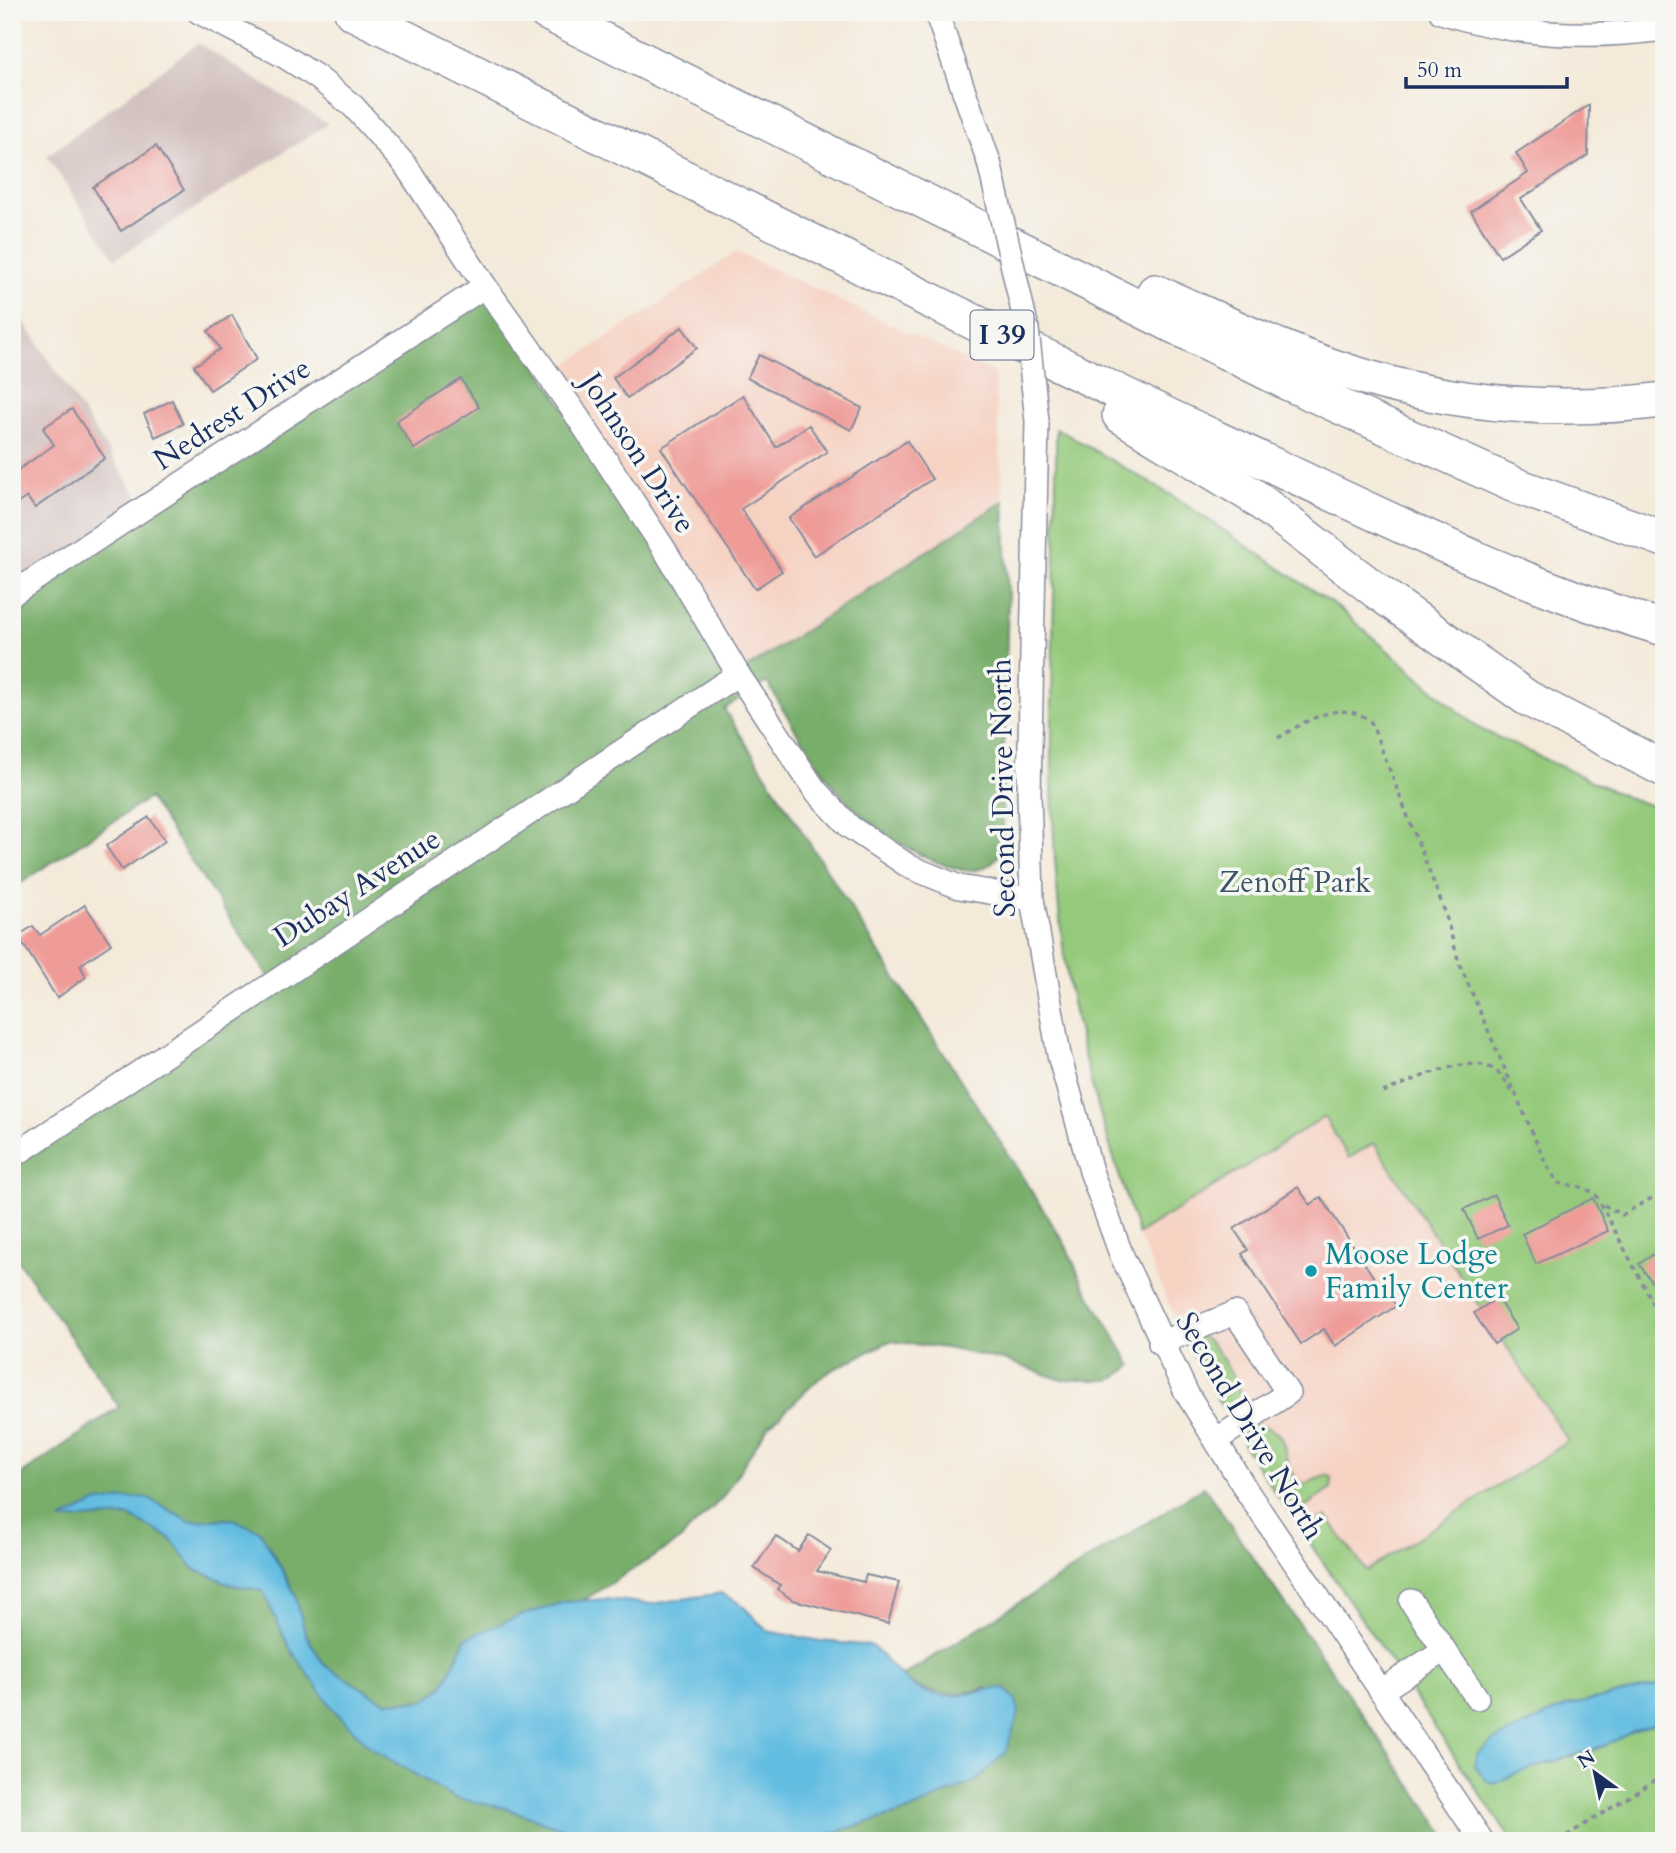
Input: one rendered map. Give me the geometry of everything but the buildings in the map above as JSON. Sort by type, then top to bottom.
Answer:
[{"type":"highway","name":"I 39","points":[[352,12],[1043,355],[1445,546],[1664,628]]},
{"type":"highway","points":[[546,12],[1279,378],[1517,485],[1664,539]]},
{"type":"highway","points":[[997,238],[1054,246],[1286,350],[1367,378],[1479,402],[1593,405],[1664,400]]},
{"type":"highway","points":[[1043,355],[1088,396],[1253,496],[1378,593],[1527,698],[1664,769]]},
{"type":"street","name":"Johnson Drive","points":[[199,12],[284,56],[354,107],[407,166],[485,286],[573,410],[645,520],[738,674],[815,790],[850,827],[910,867],[959,887],[1032,899]]},
{"type":"street","name":"Second Drive North","points":[[936,12],[989,162],[1027,329],[1037,421],[1028,792],[1032,899],[1048,1004],[1072,1109],[1121,1254],[1160,1343],[1248,1493],[1482,1841]]},
{"type":"street","points":[[1441,12],[1518,31],[1569,36],[1618,35],[1664,29]]},
{"type":"street","name":"Nedrest Drive","points":[[12,594],[485,286]]},
{"type":"street","name":"Dubay Avenue","points":[[12,1157],[738,674]]},
{"type":"street","points":[[1160,1343],[1235,1313],[1287,1393],[1216,1440]]},
{"type":"street","points":[[1411,1601],[1477,1698]]},
{"type":"street","points":[[1381,1691],[1444,1650]]},
{"type":"path","points":[[1278,738],[1330,712],[1348,709],[1361,713],[1371,722],[1444,909],[1459,963],[1558,1183],[1588,1189],[1608,1210],[1622,1215],[1650,1199],[1664,1196]]},
{"type":"path","points":[[1383,1092],[1462,1065],[1480,1064],[1503,1077],[1521,1105]]},
{"type":"path","points":[[1600,1200],[1625,1256],[1664,1324]]},
{"type":"path","points":[[1558,1841],[1664,1775]]},
{"type":"shaded area","points":[[198,43],[328,124],[115,259],[47,156]]},
{"type":"shaded area","points":[[737,252],[994,373],[1004,501],[738,674],[549,376]]},
{"type":"shaded area","points":[[23,320],[145,508],[12,594],[12,326]]},
{"type":"shaded area","points":[[1324,1117],[1373,1143],[1568,1441],[1340,1588],[1222,1407],[1175,1318],[1138,1234]]},
{"type":"green space","points":[[485,286],[738,674],[1004,501],[1008,595],[1003,838],[1000,852],[992,863],[973,870],[953,868],[903,846],[877,828],[835,787],[800,738],[767,682],[724,709],[1065,1244],[1083,1284],[1132,1366],[1111,1380],[1062,1380],[1007,1361],[946,1348],[890,1341],[824,1374],[767,1428],[722,1498],[680,1540],[582,1601],[564,1602],[466,1638],[444,1685],[424,1701],[385,1702],[324,1665],[305,1633],[295,1594],[276,1558],[232,1519],[190,1521],[145,1497],[63,1519],[129,1516],[170,1538],[194,1569],[230,1584],[263,1591],[289,1647],[371,1748],[455,1798],[505,1808],[567,1830],[616,1841],[12,1841],[12,1481],[119,1407],[12,1252],[12,1157],[272,982],[149,798],[12,889],[12,593]]},
{"type":"green space","name":"Zenoff Park","points":[[1056,428],[1171,495],[1336,606],[1478,728],[1626,797],[1664,810],[1664,1841],[1512,1841],[1304,1534],[1308,1523],[1327,1517],[1366,1571],[1568,1441],[1374,1143],[1349,1158],[1324,1117],[1138,1234],[1079,1036],[1066,968],[1058,901],[1052,766]]},
{"type":"green space","points":[[1201,1337],[1213,1346],[1237,1386],[1241,1401],[1233,1409],[1222,1407],[1189,1347],[1192,1341]]},
{"type":"green space","points":[[1255,1424],[1278,1434],[1289,1466],[1303,1484],[1328,1475],[1332,1478],[1331,1489],[1291,1516],[1243,1444],[1243,1433]]},
{"type":"green space","points":[[1204,1487],[1450,1841],[804,1841],[908,1811],[976,1781],[1005,1753],[987,1688],[963,1693],[942,1693],[921,1688],[899,1678]]},
{"type":"water","points":[[145,1497],[190,1521],[232,1519],[260,1531],[295,1594],[305,1633],[324,1665],[385,1702],[424,1701],[444,1685],[466,1638],[517,1617],[564,1602],[605,1599],[651,1604],[721,1593],[741,1604],[767,1631],[821,1641],[872,1646],[909,1683],[931,1694],[960,1695],[1005,1688],[1016,1700],[1019,1713],[1005,1753],[976,1781],[908,1811],[804,1841],[616,1841],[567,1830],[505,1808],[455,1798],[371,1748],[335,1711],[289,1647],[263,1591],[230,1584],[194,1569],[170,1538],[129,1516],[61,1520],[98,1502]]},
{"type":"water","points":[[1664,1684],[1664,1720],[1633,1731],[1607,1745],[1517,1773],[1495,1784],[1487,1781],[1474,1764],[1477,1754],[1495,1740],[1567,1706]]},
{"type":"place","name":"Moose Lodge Family Center","points":[[1311,1271]]}]
